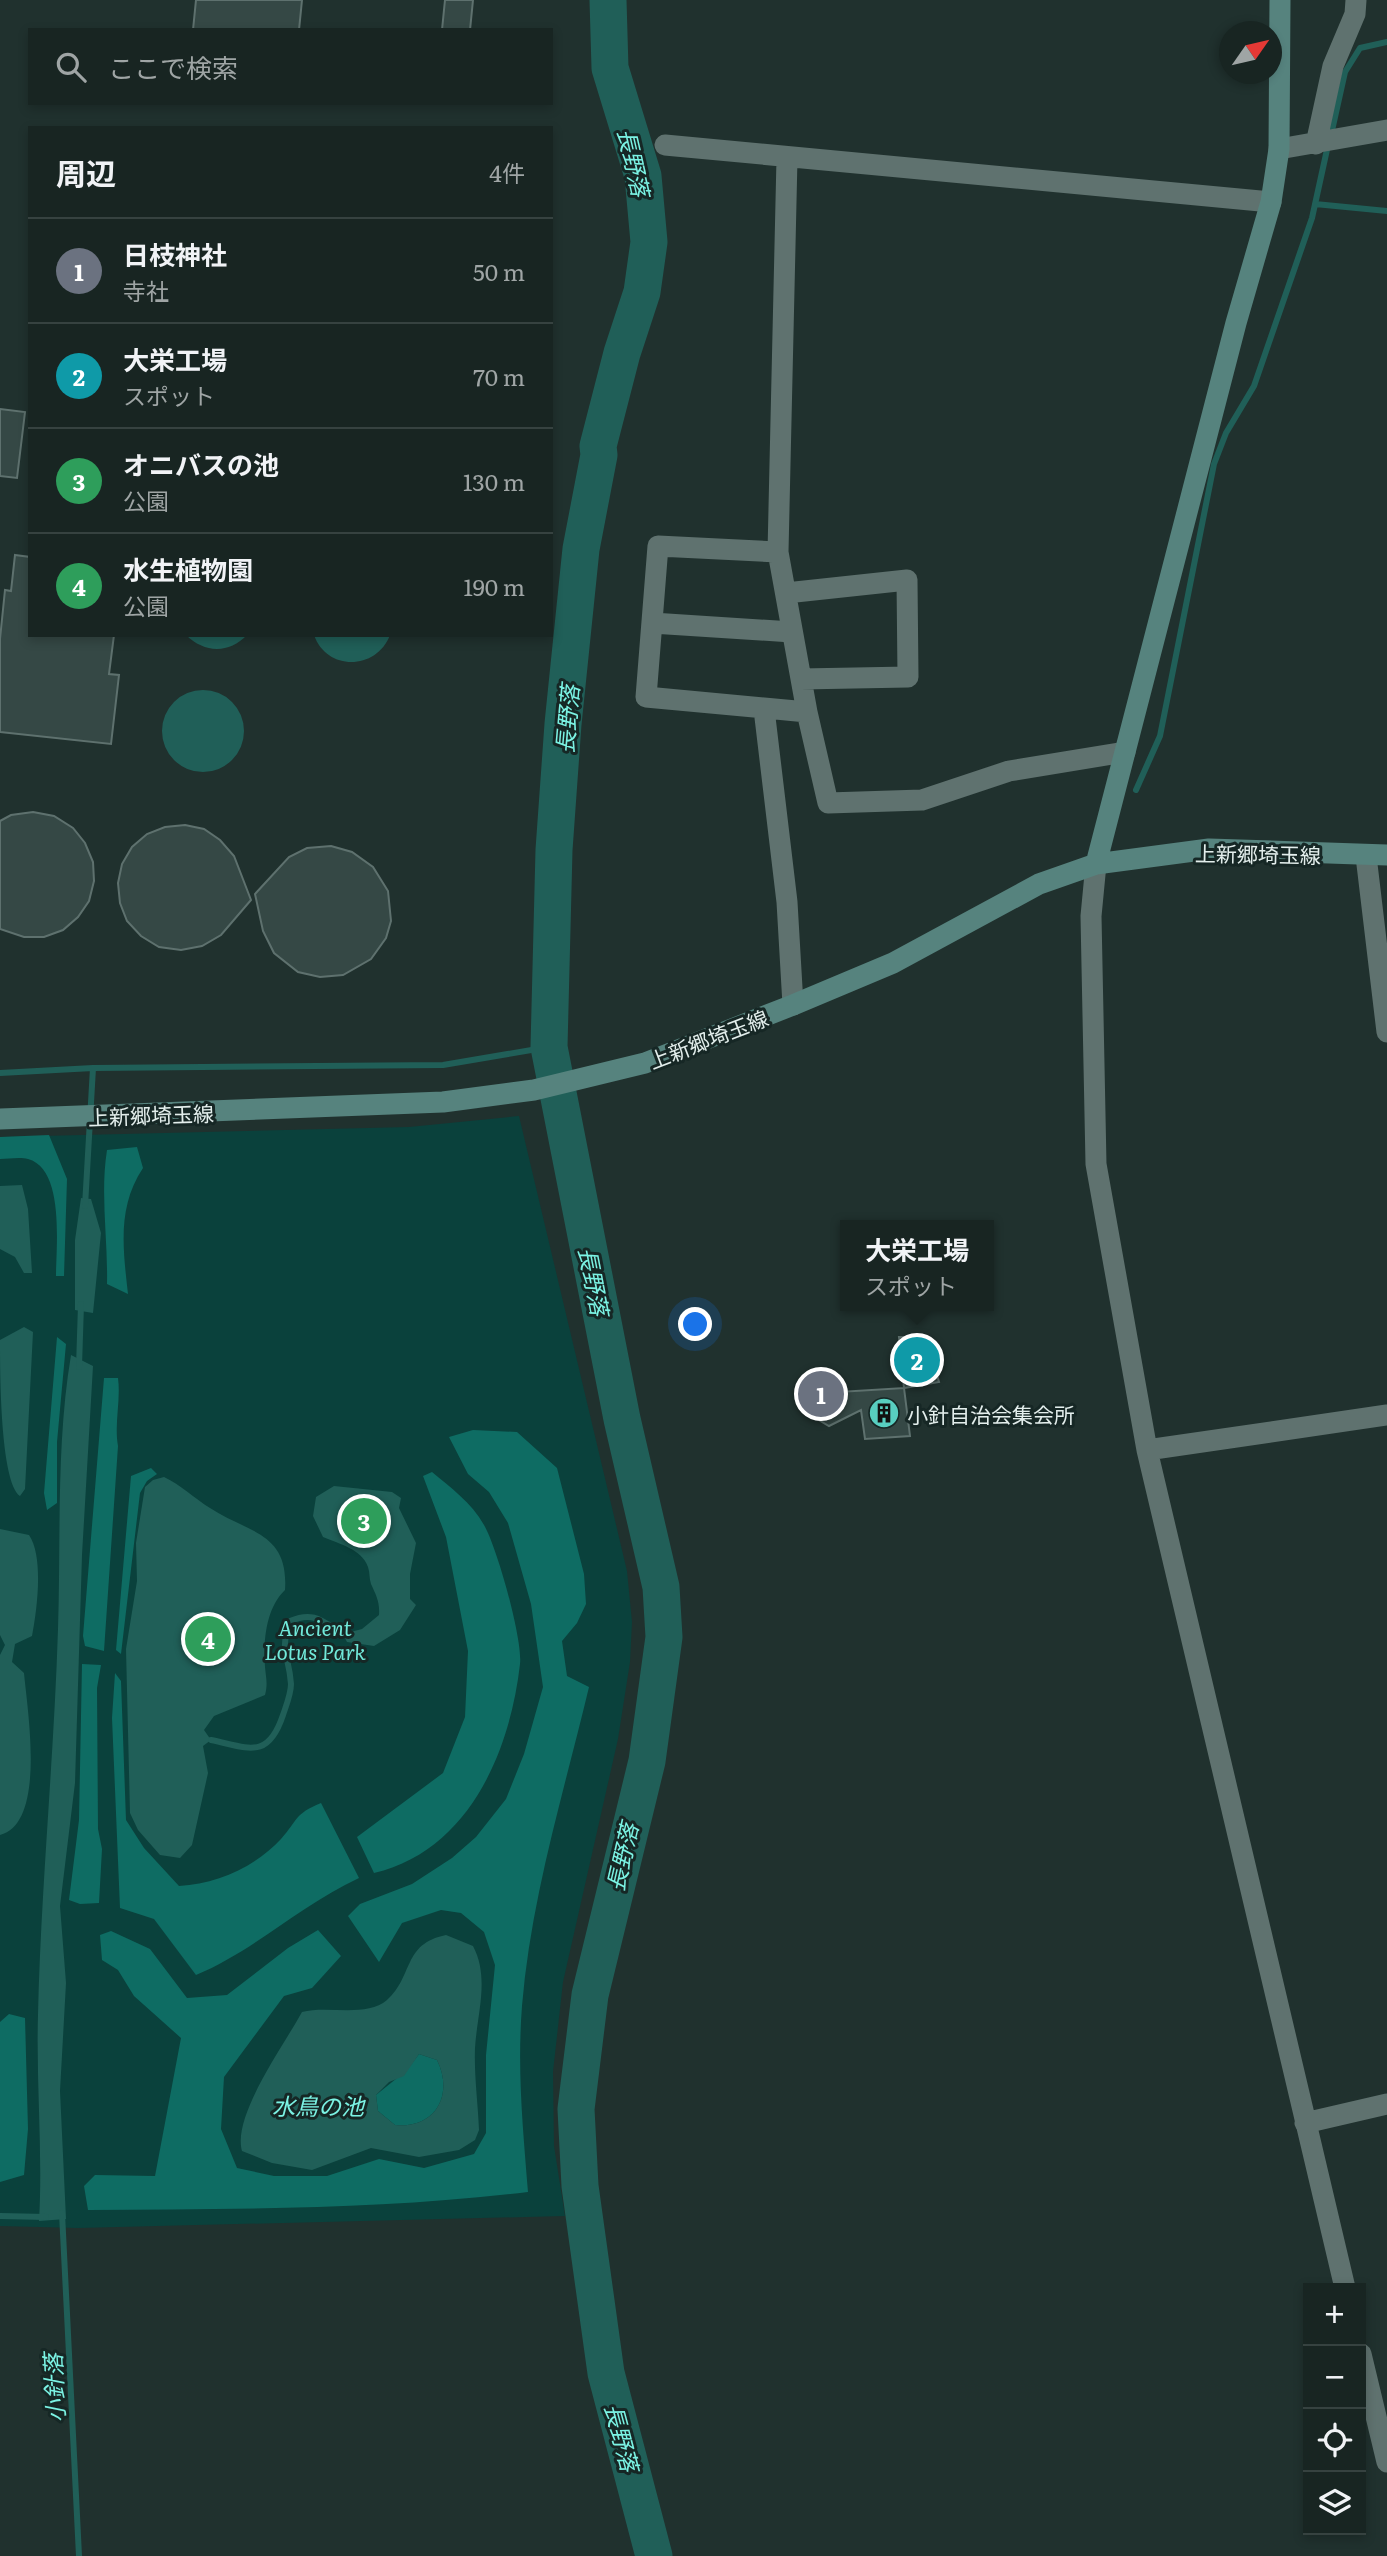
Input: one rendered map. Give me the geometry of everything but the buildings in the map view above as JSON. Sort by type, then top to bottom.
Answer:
[{"type":"main road","points":[[1096,864],[1236,323],[1271,202],[1279,149],[1279,0]]},
{"type":"main road","name":"上新郷埼玉線","points":[[0,1119],[443,1102],[534,1090],[645,1063],[793,1005],[893,963],[1039,884],[1096,864],[1209,849],[1377,856]]},
{"type":"street","points":[[1317,144],[1333,66],[1355,14],[1356,0]]},
{"type":"street","points":[[1279,149],[1387,130]]},
{"type":"street","points":[[665,145],[1271,202]]},
{"type":"street","points":[[787,158],[778,552],[807,712],[828,803],[922,800],[1009,771],[1125,752]]},
{"type":"street","points":[[778,552],[658,546],[646,697],[807,712]]},
{"type":"street","points":[[786,593],[907,580],[908,677],[801,678]]},
{"type":"street","points":[[652,622],[792,632]]},
{"type":"street","points":[[764,709],[787,902],[793,1005]]},
{"type":"street","points":[[1377,856],[1387,1032]]},
{"type":"street","points":[[1096,864],[1091,916],[1096,1164],[1147,1450],[1344,2283]]},
{"type":"street","points":[[1147,1450],[1387,1415]]},
{"type":"street","points":[[1305,2123],[1387,2104]]},
{"type":"street","points":[[1366,2375],[1387,2462]]},
{"type":"green space","name":"Ancient Lotus Park","points":[[519,1116],[627,1571],[632,1622],[630,1662],[618,1739],[563,1982],[553,2072],[554,2146],[565,2216],[78,2228],[0,2226],[0,1137],[409,1127]]},
{"type":"shaded area","points":[[49,1135],[67,1179],[64,1276],[56,1276],[56,1210],[48,1177],[40,1166],[28,1159],[0,1159],[0,1137]]},
{"type":"shaded area","points":[[137,1147],[143,1168],[129,1198],[124,1229],[128,1294],[107,1284],[105,1167],[107,1150]]},
{"type":"shaded area","points":[[57,1337],[66,1344],[57,1442],[57,1503],[47,1510],[44,1493]]},
{"type":"shaded area","points":[[104,1378],[118,1378],[119,1395],[104,1651],[85,1646],[83,1636]]},
{"type":"shaded area","points":[[473,1430],[517,1432],[557,1468],[584,1574],[586,1604],[577,1623],[562,1641],[567,1676],[589,1687],[541,1885],[526,1965],[522,2006],[520,2077],[528,2192],[363,2205],[88,2210],[84,2186],[95,2175],[155,2176],[181,2038],[134,1996],[118,1970],[102,1960],[100,1935],[111,1931],[150,1949],[187,1998],[227,1995],[288,1948],[318,1930],[341,1956],[312,1988],[284,1996],[224,2077],[221,2129],[237,2168],[274,2176],[327,2176],[379,2159],[424,2168],[474,2154],[486,2133],[486,2055],[495,1965],[484,1932],[461,1913],[441,1910],[402,1923],[379,1962],[348,1916],[360,1904],[412,1884],[452,1858],[476,1837],[506,1799],[524,1754],[543,1687],[531,1604],[508,1523],[489,1492],[468,1474],[449,1437]]},
{"type":"shaded area","points":[[151,1468],[157,1474],[147,1481],[140,1493],[121,1654],[116,1650],[131,1476]]},
{"type":"shaded area","points":[[432,1472],[460,1496],[484,1525],[502,1572],[517,1635],[520,1664],[506,1731],[478,1794],[459,1821],[435,1844],[407,1861],[374,1873],[357,1837],[443,1773],[465,1717],[468,1651],[446,1537],[423,1476]]},
{"type":"shaded area","points":[[82,1664],[101,1665],[97,1688],[98,1829],[102,1849],[99,1903],[80,1904],[69,1900],[79,1820]]},
{"type":"shaded area","points":[[115,1673],[121,1681],[126,1820],[144,1848],[179,1886],[221,1878],[247,1866],[271,1849],[301,1814],[321,1803],[359,1878],[317,1901],[218,1965],[196,1975],[154,1919],[120,1908],[112,1718]]},
{"type":"shaded area","points":[[9,2014],[25,2018],[28,2129],[24,2175],[0,2182],[0,2022]]},
{"type":"shaded area","points":[[419,2054],[437,2060],[442,2073],[442,2097],[431,2115],[421,2121],[409,2125],[395,2125],[378,2111],[376,2095],[407,2070]]},
{"type":"water","points":[[188,637],[245,637],[232,646],[216,649]]},
{"type":"water","points":[[315,637],[389,637],[384,647],[374,655],[352,662],[330,656],[320,647]]},
{"type":"water","points":[[203,690],[219,693],[232,702],[241,715],[244,731],[241,747],[232,760],[219,769],[203,772],[187,769],[174,760],[165,747],[162,731],[165,715],[174,702],[187,693]]},
{"type":"water","points":[[22,1185],[28,1209],[32,1273],[24,1273],[15,1257],[0,1249],[0,1186]]},
{"type":"water","points":[[81,1198],[91,1199],[101,1233],[93,1313],[75,1310],[75,1240]]},
{"type":"water","points":[[24,1327],[33,1332],[25,1489],[20,1496],[13,1486],[8,1470],[5,1448],[0,1340]]},
{"type":"water","points":[[71,1355],[93,1366],[82,1555],[75,1783],[60,1906],[66,1983],[60,2091],[66,2219],[39,2221],[40,1967],[56,1677],[61,1457]]},
{"type":"water","points":[[164,1477],[273,1545],[280,1556],[284,1571],[285,1590],[270,1615],[265,1636],[265,1695],[214,1716],[204,1730],[211,1740],[203,1746],[208,1773],[192,1845],[180,1858],[160,1855],[138,1830],[130,1813],[126,1649],[137,1581],[136,1543],[145,1487],[153,1480]]},
{"type":"water","points":[[334,1486],[392,1492],[401,1498],[399,1508],[416,1543],[410,1574],[410,1599],[416,1605],[400,1630],[374,1646],[347,1642],[343,1634],[362,1629],[379,1615],[368,1567],[355,1551],[323,1537],[313,1516],[316,1497]]},
{"type":"water","points":[[0,1529],[29,1535],[34,1545],[38,1584],[32,1636],[15,1644],[12,1662],[24,1673],[30,1736],[29,1788],[24,1810],[15,1826],[0,1835],[0,1655],[5,1645],[0,1635]]},
{"type":"water","name":"水鳥の池","points":[[446,1935],[473,1946],[481,1971],[475,2058],[479,2130],[475,2140],[459,2150],[419,2157],[371,2148],[312,2170],[272,2163],[242,2151],[241,2136],[252,2100],[302,2012],[357,2010],[387,2000],[401,1981],[415,1953],[432,1939]],"holes":[[[419,2054],[437,2060],[442,2073],[442,2097],[431,2115],[409,2125],[395,2125],[378,2111],[376,2095],[389,2082],[404,2076]]]},
{"type":"waterway","name":"長野落","points":[[608,0],[610,68],[643,176],[649,242],[642,292],[622,353],[598,446],[599,455],[581,549],[563,724],[554,850],[549,1047],[622,1419],[661,1587],[664,1637],[647,1761],[590,1995],[576,2109],[580,2186],[606,2373],[654,2556]]},
{"type":"waterway","points":[[1331,135],[1345,72],[1360,48],[1387,42]]},
{"type":"waterway","points":[[1136,790],[1160,736],[1214,464],[1226,433],[1254,386],[1312,218],[1328,145]]},
{"type":"waterway","points":[[1315,204],[1387,211]]},
{"type":"waterway","points":[[0,1073],[93,1068],[443,1065],[549,1047]]},
{"type":"waterway","points":[[85,1206],[93,1068]]},
{"type":"waterway","points":[[79,1367],[81,1304]]},
{"type":"waterway","points":[[211,1740],[256,1747],[271,1739],[286,1708],[290,1692],[285,1647],[290,1621],[312,1617],[343,1634]]},
{"type":"waterway","name":"小針落","points":[[62,2213],[79,2556]]},
{"type":"waterway","points":[[0,2216],[46,2217]]},
{"type":"place","name":"大栄工場","points":[[917,1360]]},
{"type":"place","name":"日枝神社","points":[[821,1394]]},
{"type":"place","name":"小針自治会集会所","points":[[884,1413]]},
{"type":"place","name":"オニバスの池","points":[[364,1521]]},
{"type":"place","name":"水生植物園","points":[[208,1639]]}]
